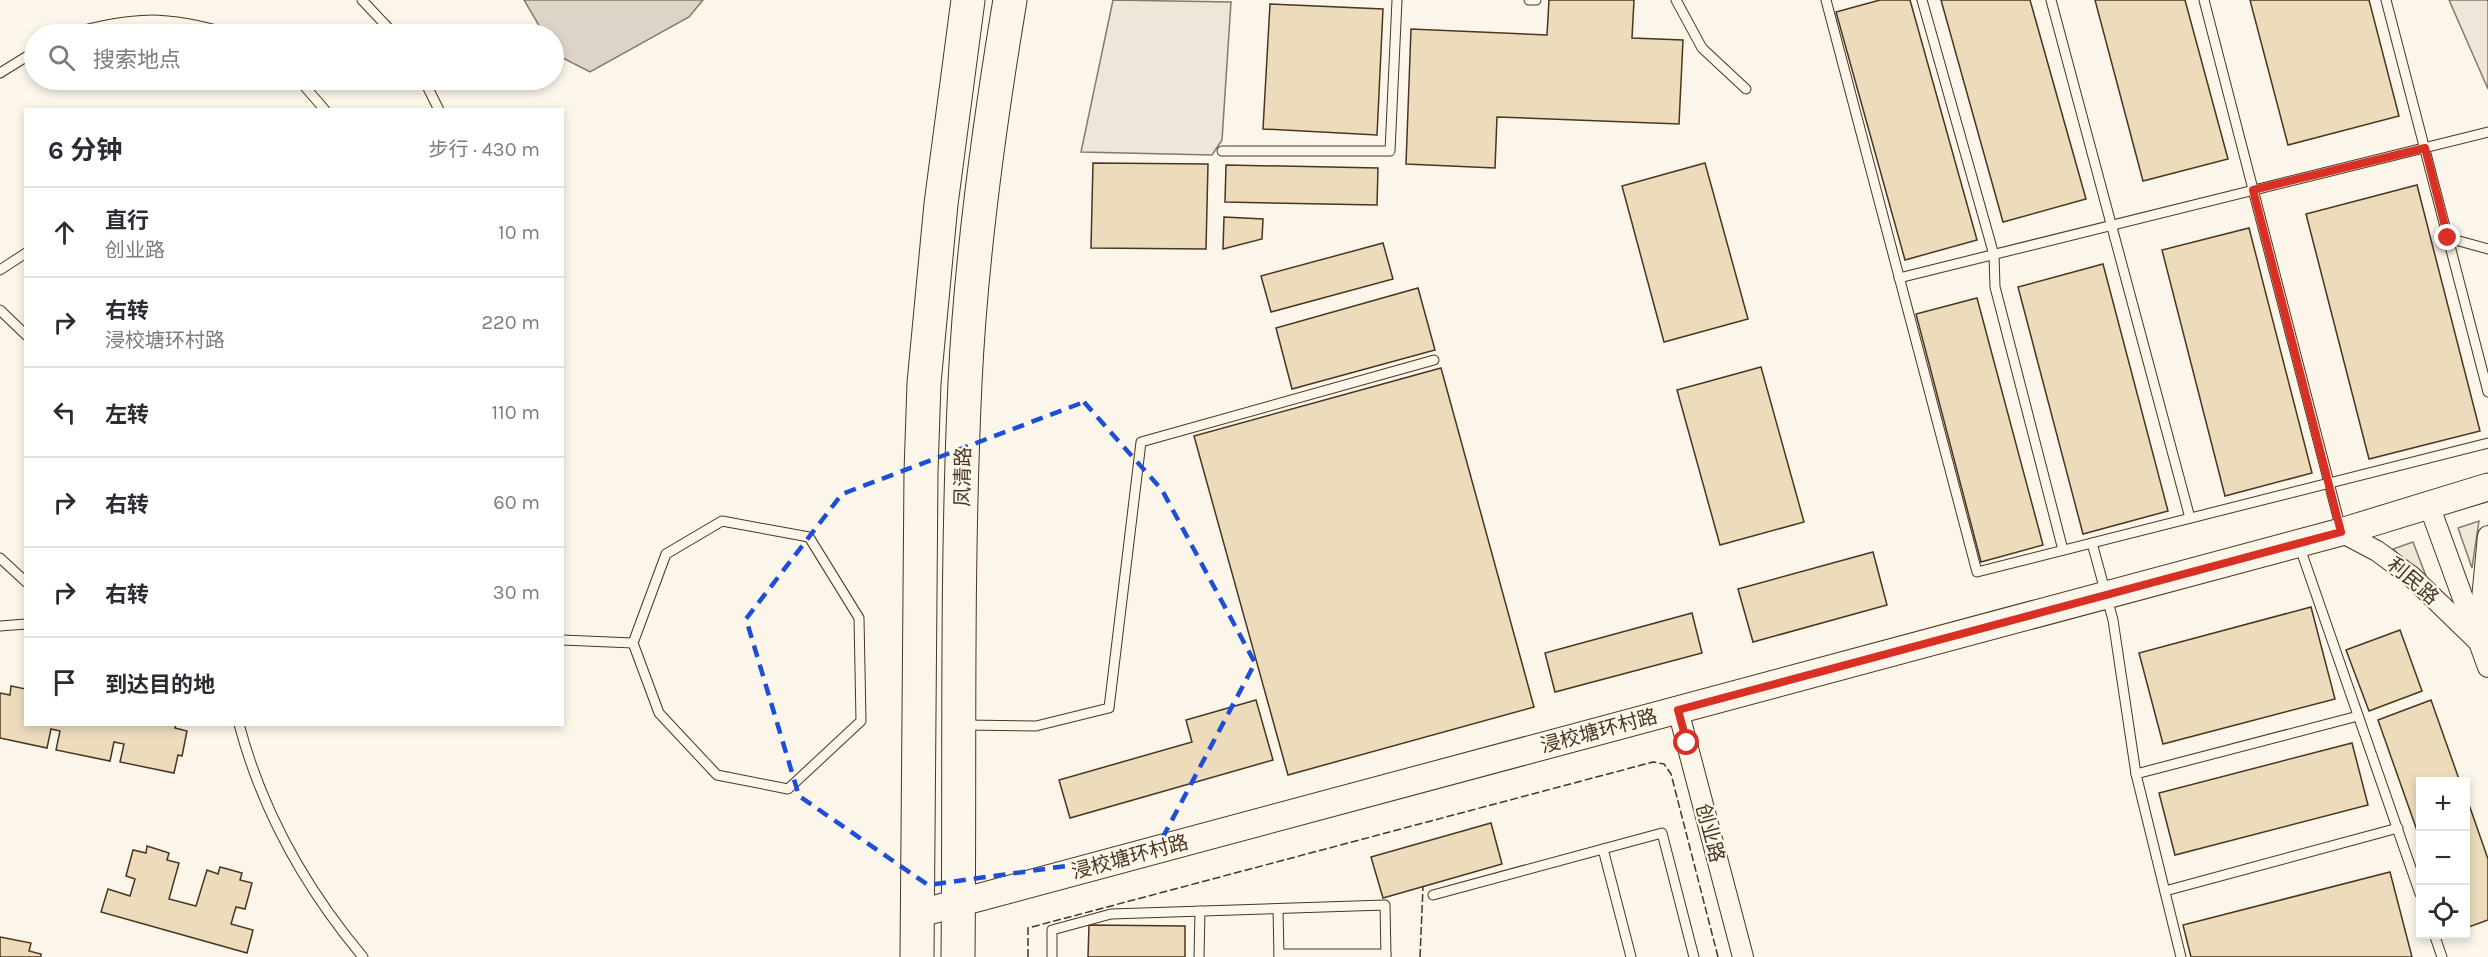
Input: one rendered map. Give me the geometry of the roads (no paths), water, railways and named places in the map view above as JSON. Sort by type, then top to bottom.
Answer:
[{"type":"highway","points":[[917,957],[921,472],[924,383],[945,170],[968,0]]},
{"type":"highway","name":"凤清路","points":[[958,957],[962,471],[967,360],[981,205],[1010,0]]},
{"type":"street","name":"浸校塘环村路","points":[[917,914],[2341,532],[2488,487]]},
{"type":"street","name":"利民路","points":[[2429,505],[2488,667]]},
{"type":"street","name":"利民路","points":[[2341,532],[2377,550],[2411,576],[2478,641]]},
{"type":"street","name":"利民路","points":[[2478,641],[2488,536]]},
{"type":"street","name":"创业路","points":[[1678,710],[1743,957]]},
{"type":"lane","points":[[362,0],[385,24]]},
{"type":"lane","points":[[1222,151],[1390,151],[1397,0]]},
{"type":"lane","points":[[1529,0],[1536,0]]},
{"type":"lane","points":[[1676,0],[1702,48],[1746,89]]},
{"type":"lane","points":[[1826,0],[1977,572],[2488,443]]},
{"type":"lane","points":[[1922,0],[1994,255],[1995,287],[2063,550]]},
{"type":"lane","points":[[2051,0],[2190,518]]},
{"type":"lane","points":[[2204,0],[2341,532]]},
{"type":"lane","points":[[2386,0],[2488,392]]},
{"type":"lane","points":[[104,24],[151,19],[195,24]]},
{"type":"lane","points":[[0,73],[24,58]]},
{"type":"lane","points":[[308,90],[323,108]]},
{"type":"lane","points":[[429,90],[438,108]]},
{"type":"lane","points":[[1899,278],[2488,132]]},
{"type":"lane","points":[[2448,238],[2488,249]]},
{"type":"lane","points":[[0,270],[24,254]]},
{"type":"lane","points":[[0,310],[24,333]]},
{"type":"lane","points":[[960,725],[1036,726],[1109,708],[1141,442],[1434,360]]},
{"type":"lane","points":[[722,521],[809,537],[859,618],[861,721],[788,789],[717,775],[659,713],[633,643],[666,554],[722,521]]},
{"type":"lane","points":[[2092,543],[2113,620],[2136,774],[2181,957]]},
{"type":"lane","points":[[2298,543],[2418,885]]},
{"type":"lane","points":[[0,558],[24,580]]},
{"type":"lane","points":[[0,626],[24,624]]},
{"type":"lane","points":[[564,640],[633,643]]},
{"type":"lane","points":[[2136,774],[2358,716]]},
{"type":"lane","points":[[240,726],[257,781],[295,861],[319,899],[363,957]]},
{"type":"lane","points":[[2165,891],[2398,828]]},
{"type":"lane","points":[[1433,895],[1662,833],[1694,957]]},
{"type":"lane","points":[[1603,849],[1630,957]]},
{"type":"lane","points":[[1052,957],[1052,930],[1111,914],[1385,905],[1386,955],[1279,956],[1278,909]]},
{"type":"lane","points":[[1199,957],[1200,911]]},
{"type":"lane","points":[[2436,939],[2442,957]]}]
